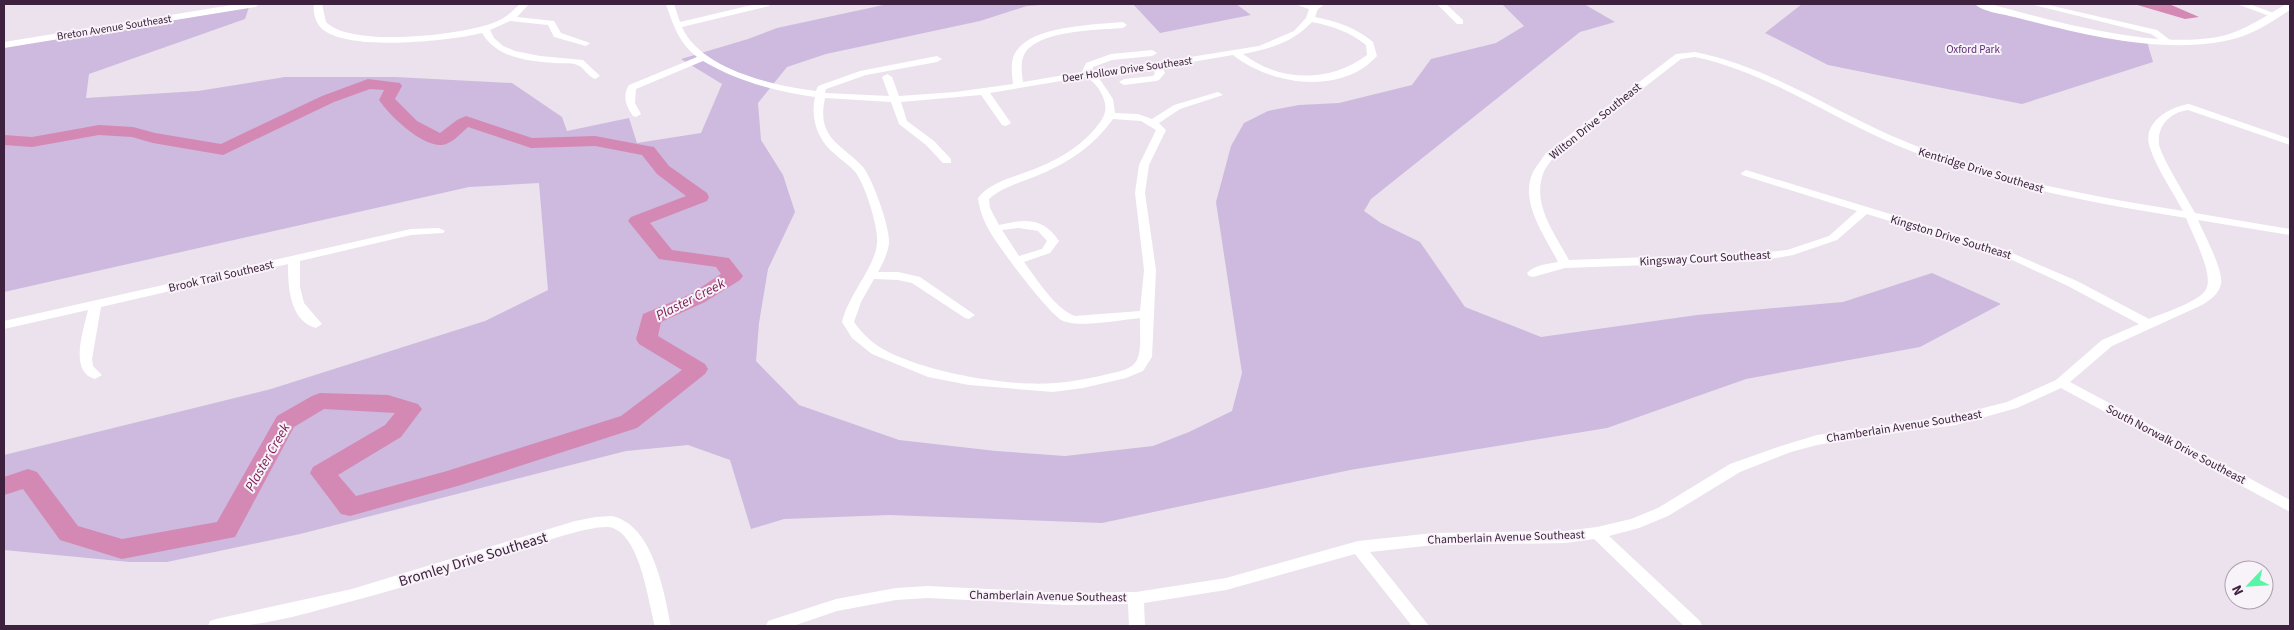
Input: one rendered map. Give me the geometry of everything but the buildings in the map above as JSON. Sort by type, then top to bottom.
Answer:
[{"type":"street","name":"Breton Avenue Southeast","points":[[4,45],[255,4]]},
{"type":"street","points":[[318,4],[320,20],[326,28],[338,33],[359,38],[418,40],[443,38],[484,28],[507,18],[525,4]]},
{"type":"street","points":[[670,4],[684,39],[704,58],[752,79],[788,89],[821,94],[896,98],[937,97],[983,90],[1006,123]]},
{"type":"street","points":[[678,25],[766,4]]},
{"type":"street","points":[[1236,52],[1254,66],[1274,74],[1319,78],[1346,73],[1361,66],[1372,56],[1370,44],[1358,33],[1330,23],[1310,19],[1317,6],[1299,4]]},
{"type":"street","points":[[1442,4],[1460,22]]},
{"type":"street","points":[[1980,4],[2109,34],[2166,40],[2226,38],[2255,28],[2290,6]]},
{"type":"street","points":[[2034,4],[2154,32],[2166,40]]},
{"type":"street","points":[[2236,4],[2275,15]]},
{"type":"street","points":[[507,18],[551,23],[557,35],[586,43]]},
{"type":"street","name":"Deer Hollow Drive Southeast","points":[[983,90],[1236,52],[1279,42],[1297,33],[1310,19]]},
{"type":"street","points":[[1018,84],[1017,68],[1020,52],[1034,40],[1067,32],[1123,25]]},
{"type":"street","points":[[484,28],[490,42],[506,50],[541,60],[580,62],[595,76]]},
{"type":"street","name":"Kentridge Drive Southeast","points":[[1689,52],[1705,55],[1747,70],[1923,154],[2022,184],[2290,232]]},
{"type":"street","name":"Wilton Drive Southeast","points":[[1565,264],[1537,210],[1534,195],[1538,173],[1550,154],[1678,56],[1689,52]]},
{"type":"street","points":[[1146,314],[1068,319],[1040,291],[994,229],[984,210],[983,198],[997,188],[1048,167],[1085,146],[1094,138],[1110,116],[1111,108],[1106,92],[1089,75],[1089,64],[1100,60],[1152,53]]},
{"type":"street","points":[[636,114],[630,103],[632,87],[704,58]]},
{"type":"street","points":[[938,59],[845,77],[820,88],[821,94],[818,107],[819,120],[824,134],[834,150],[853,164],[864,178],[884,241],[869,275],[849,311],[848,322],[857,335],[878,351],[915,368],[969,381],[1053,388],[1083,384],[1126,374],[1138,368],[1145,357],[1150,270],[1140,192],[1144,165],[1161,130],[1154,122],[1141,118],[1110,116]]},
{"type":"street","points":[[1124,82],[1156,78],[1160,73],[1156,65]]},
{"type":"street","points":[[888,77],[903,122],[930,143],[947,161]]},
{"type":"street","points":[[1154,122],[1177,107],[1218,95]]},
{"type":"street","name":"Chamberlain Avenue Southeast","points":[[774,626],[836,605],[896,594],[928,592],[1066,598],[1136,598],[1226,584],[1358,548],[1434,539],[1565,537],[1597,533],[1634,524],[1663,512],[1711,481],[1762,457],[1818,440],[1985,414],[2012,405],[2061,383],[2107,342],[2198,302],[2209,295],[2215,284],[2214,273],[2190,214],[2154,146],[2154,134],[2159,122],[2173,110],[2189,107],[2290,142]]},
{"type":"street","name":"Kingston Drive Southeast","points":[[1746,173],[1994,249],[2027,261],[2060,276],[2148,324]]},
{"type":"street","name":"Kingsway Court Southeast","points":[[1533,273],[1544,268],[1565,264],[1759,257],[1789,253],[1833,238],[1864,210]]},
{"type":"street","points":[[994,229],[1025,223],[1042,227],[1050,234],[1053,241],[1046,251],[1018,260]]},
{"type":"street","name":"Brook Trail Southeast","points":[[4,325],[411,232],[439,231]]},
{"type":"street","points":[[294,259],[294,288],[301,312],[316,324]]},
{"type":"street","points":[[869,275],[898,276],[916,280],[969,315]]},
{"type":"street","points":[[95,304],[85,359],[87,367],[95,375]]},
{"type":"street","name":"South Norwalk Drive Southeast","points":[[2061,383],[2290,507]]},
{"type":"street","name":"Bromley Drive Southeast","points":[[216,626],[274,616],[600,522],[618,524],[632,532],[642,550],[662,626]]},
{"type":"street","points":[[1597,533],[1694,626]]},
{"type":"street","points":[[1358,548],[1421,626]]},
{"type":"street","points":[[1136,598],[1137,626]]},
{"type":"green space","points":[[888,4],[1055,4],[1027,6],[980,21],[826,54],[787,67],[758,103],[761,140],[783,175],[795,212],[768,269],[759,323],[756,361],[799,405],[899,440],[996,451],[1065,456],[1153,446],[1189,432],[1232,411],[1242,373],[1216,202],[1231,146],[1244,123],[1268,111],[1299,105],[1339,103],[1412,85],[1431,59],[1496,43],[1524,26],[1502,4],[1584,4],[1615,22],[1580,32],[1371,199],[1364,211],[1381,223],[1420,242],[1465,307],[1541,337],[1697,315],[1843,302],[1932,273],[2001,304],[1920,347],[1746,379],[1607,428],[1350,470],[1102,523],[889,515],[784,519],[751,529],[730,460],[688,445],[626,451],[300,534],[167,562],[130,562],[4,550],[4,455],[271,389],[485,321],[548,290],[539,183],[469,187],[4,292],[4,47],[249,7],[245,19],[89,74],[86,98],[198,91],[285,77],[395,77],[512,83],[562,117],[567,131],[629,118],[637,143],[701,133],[722,84],[681,59],[748,39],[777,28]]},
{"type":"green space","points":[[1133,4],[1236,4],[1251,15],[1160,33]]},
{"type":"green space","name":"Oxford Park","points":[[1802,4],[1981,4],[2109,34],[2146,38],[2153,62],[2022,104],[1828,65],[1765,33]]},
{"type":"shaded area","points":[[2134,4],[2169,4],[2199,17],[2185,19]]},
{"type":"waterway","name":"Plaster Creek","points":[[4,140],[32,142],[99,130],[133,132],[153,138],[223,150],[328,99],[368,84],[394,86],[387,100],[411,124],[441,140],[466,121],[531,143],[595,141],[648,151],[663,170],[700,197],[638,221],[666,255],[722,262],[733,276],[698,298],[651,319],[647,339],[697,369],[629,422],[452,479],[350,507],[322,473],[393,431],[410,409],[388,403],[320,401],[285,422],[226,530],[122,549],[69,533],[28,478],[4,486]]}]
